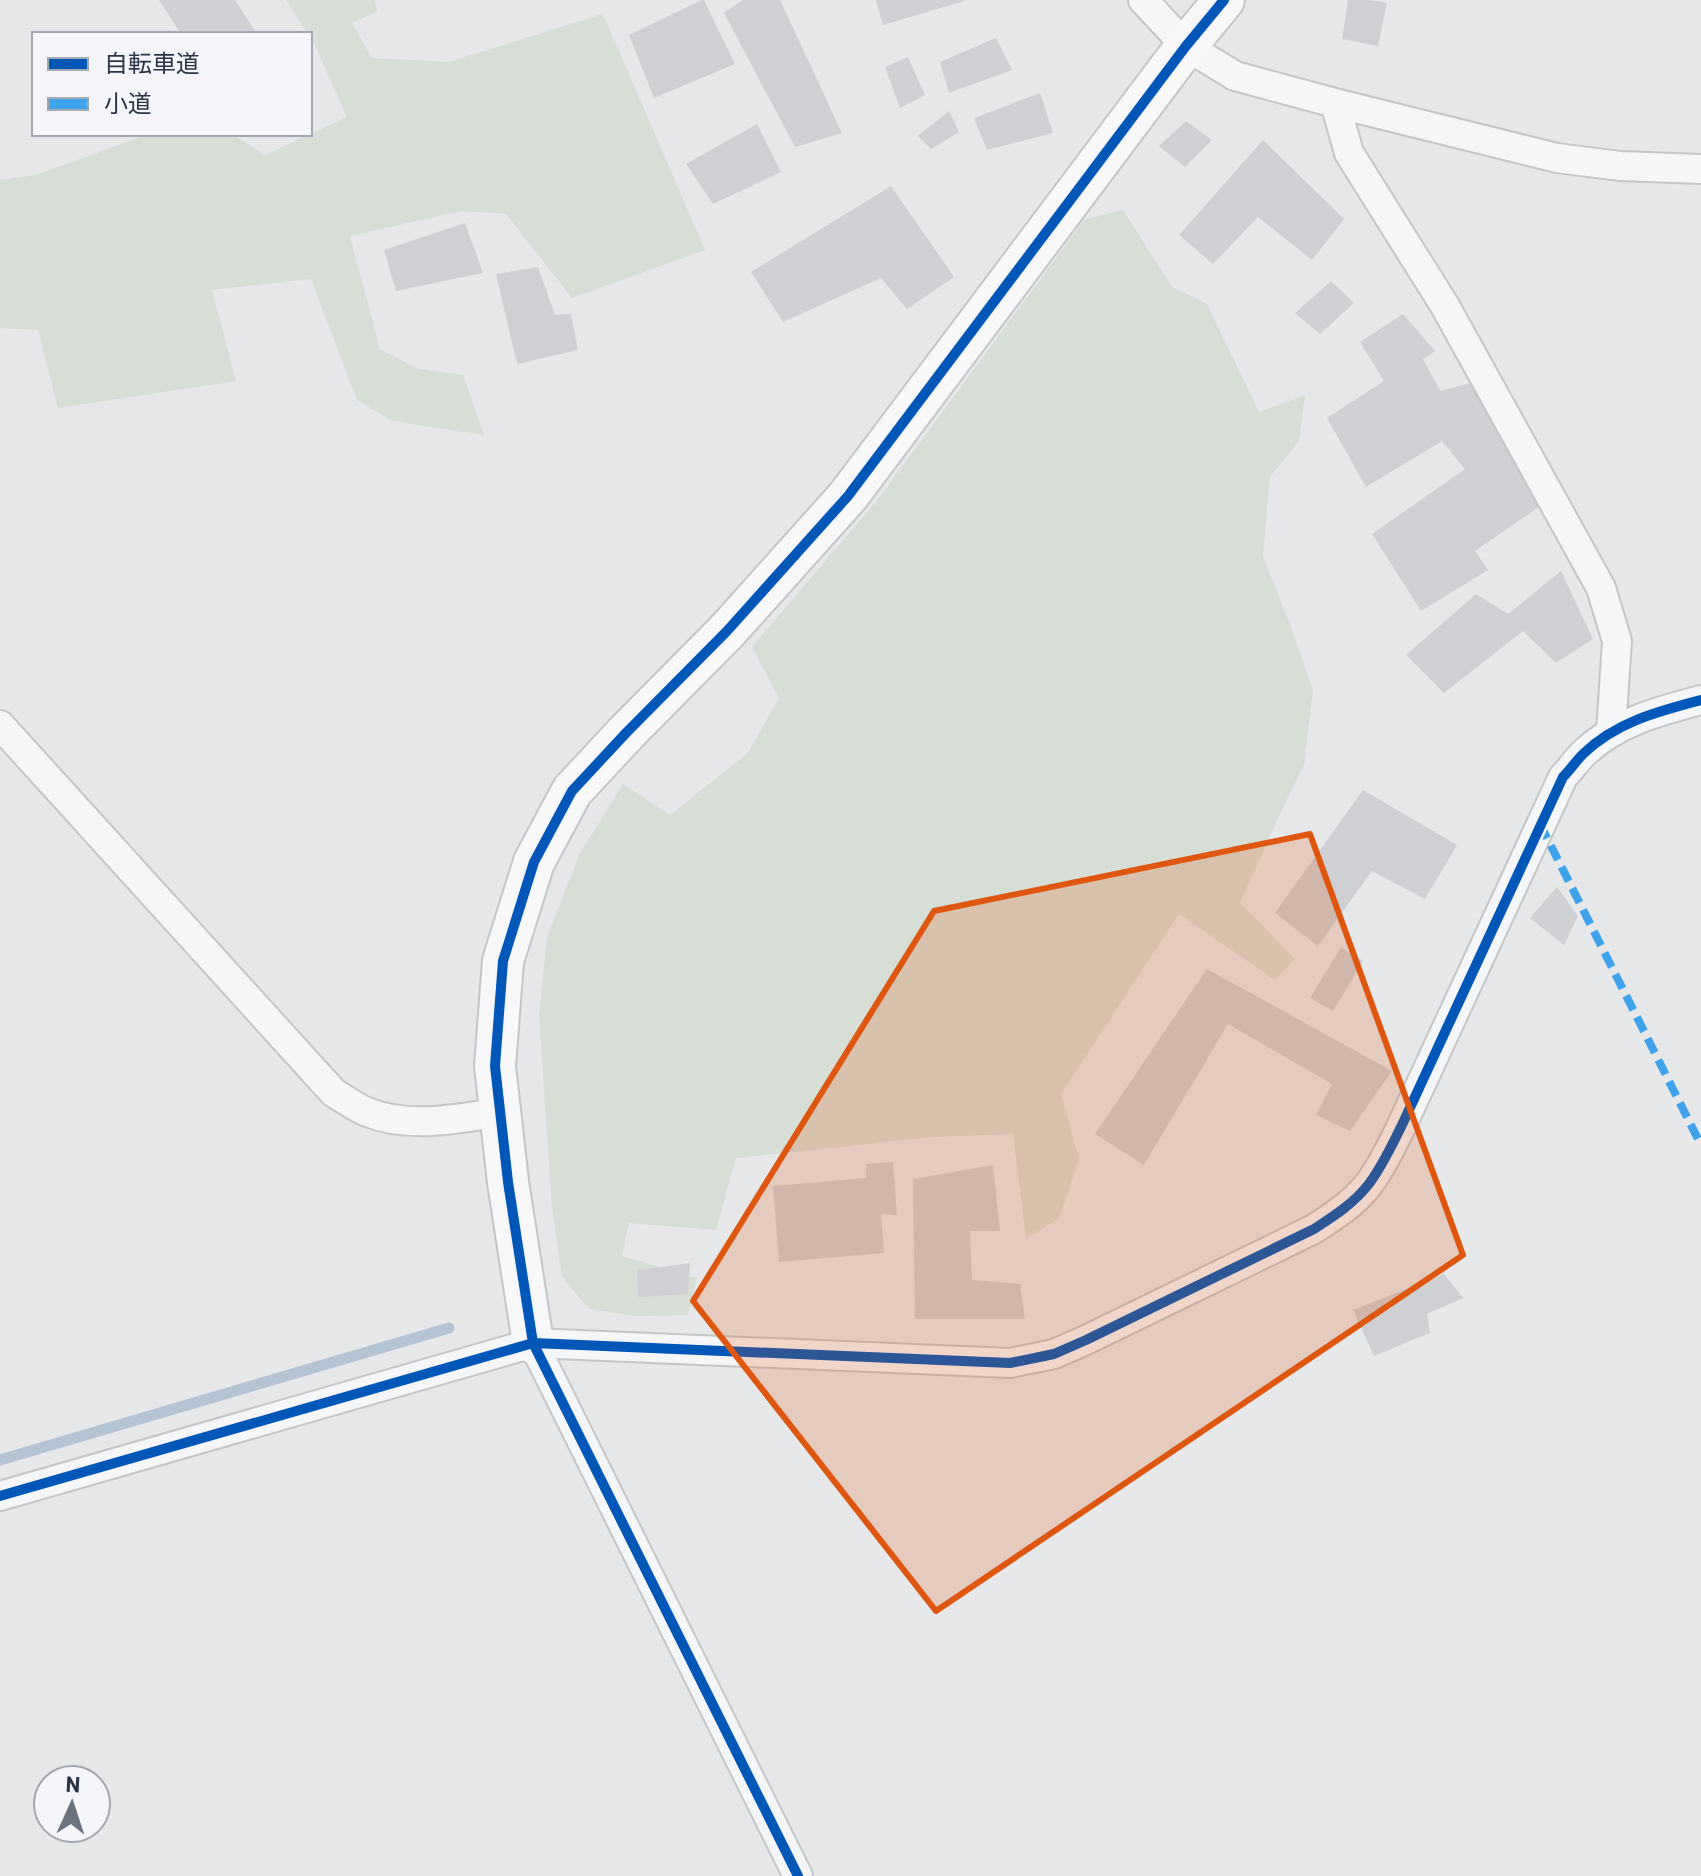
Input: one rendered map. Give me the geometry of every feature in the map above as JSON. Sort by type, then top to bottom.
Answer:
[{"type":"street","points":[[1143,0],[1186,46],[1235,76],[1557,158],[1620,166],[1701,169]]},
{"type":"street","points":[[798,1876],[533,1343],[508,1182],[495,1066],[503,961],[534,862],[572,791],[727,631],[848,496],[1186,46],[1224,0]]},
{"type":"street","points":[[1335,103],[1349,153],[1445,306],[1601,588],[1617,641],[1611,732]]},
{"type":"street","points":[[0,1496],[533,1343],[1010,1363],[1054,1354],[1086,1340],[1314,1229],[1344,1210],[1368,1186],[1402,1125],[1563,777],[1584,753],[1611,732],[1654,712],[1701,700]]},
{"type":"street","points":[[0,725],[334,1093],[367,1112],[404,1121],[454,1120],[501,1112]]},
{"type":"highlighted area","points":[[1310,834],[1463,1255],[936,1611],[693,1301],[934,911]]},
{"type":"shaded area","points":[[286,0],[375,0],[377,11],[352,23],[372,58],[449,62],[603,14],[705,250],[572,298],[506,214],[462,211],[350,236],[380,349],[419,369],[463,375],[484,435],[392,421],[357,400],[311,279],[212,290],[236,381],[58,408],[38,330],[0,328],[0,180],[36,175],[143,136],[235,136],[265,155],[312,136],[312,133],[347,117],[312,38],[312,32],[307,32]]},
{"type":"shaded area","points":[[1123,210],[1172,287],[1207,304],[1259,412],[1305,395],[1299,441],[1270,477],[1263,556],[1313,690],[1304,765],[1240,903],[1295,959],[1275,980],[1179,914],[1061,1094],[1079,1159],[1059,1218],[1026,1239],[1013,1134],[933,1137],[736,1158],[716,1230],[629,1223],[622,1256],[697,1278],[688,1315],[636,1316],[589,1309],[562,1277],[552,1208],[539,1015],[547,937],[579,855],[623,784],[670,815],[748,753],[779,698],[752,647],[879,498],[1084,220]]},
{"type":"building","points":[[159,0],[235,0],[256,32],[180,32]]},
{"type":"building","points":[[702,0],[735,64],[654,98],[629,35]]},
{"type":"building","points":[[743,0],[780,0],[842,133],[795,147],[724,13]]},
{"type":"building","points":[[876,0],[964,0],[964,1],[883,25]]},
{"type":"building","points":[[1348,0],[1387,3],[1378,46],[1342,39]]},
{"type":"building","points":[[996,38],[1012,70],[949,93],[940,62]]},
{"type":"building","points":[[908,57],[925,95],[900,108],[885,67]]},
{"type":"building","points":[[1040,93],[1053,133],[987,150],[974,118]]},
{"type":"building","points":[[949,111],[959,132],[931,149],[918,136]]},
{"type":"building","points":[[1186,121],[1212,140],[1185,167],[1159,146]]},
{"type":"building","points":[[757,124],[781,172],[713,204],[686,164]]},
{"type":"building","points":[[1263,140],[1344,219],[1312,260],[1258,217],[1213,264],[1179,235]]},
{"type":"building","points":[[891,186],[954,277],[907,309],[881,278],[783,322],[751,272]]},
{"type":"building","points":[[465,223],[483,273],[396,291],[384,250]]},
{"type":"building","points":[[538,267],[555,315],[571,314],[578,350],[517,364],[496,274]]},
{"type":"building","points":[[1331,281],[1354,303],[1320,334],[1295,313]]},
{"type":"building","points":[[1403,314],[1435,351],[1423,359],[1440,391],[1471,383],[1543,504],[1475,551],[1488,570],[1421,611],[1372,534],[1465,469],[1442,441],[1366,487],[1327,418],[1384,381],[1360,342]]},
{"type":"building","points":[[1561,571],[1593,639],[1556,663],[1523,631],[1444,693],[1406,655],[1476,594],[1508,614]]},
{"type":"building","points":[[1363,790],[1457,845],[1425,899],[1372,871],[1318,946],[1275,913]]},
{"type":"building","points":[[1557,887],[1578,916],[1564,945],[1530,918]]},
{"type":"building","points":[[1341,947],[1363,961],[1333,1011],[1310,998]]},
{"type":"building","points":[[1207,969],[1392,1071],[1350,1131],[1316,1115],[1332,1084],[1228,1024],[1144,1165],[1095,1134]]},
{"type":"building","points":[[893,1162],[897,1215],[881,1214],[884,1253],[779,1262],[773,1186],[866,1178],[866,1164]]},
{"type":"building","points":[[993,1165],[1000,1231],[970,1231],[972,1280],[1020,1284],[1025,1319],[915,1319],[913,1179]]},
{"type":"building","points":[[690,1263],[688,1294],[638,1297],[637,1270]]},
{"type":"building","points":[[1444,1274],[1463,1298],[1427,1314],[1430,1333],[1374,1356],[1353,1310]]},
{"type":"waterway","points":[[0,1460],[449,1328]]},
{"type":"marked path","points":[[1540,824],[1701,1145]]},
{"type":"cycle path","points":[[798,1876],[533,1343],[508,1182],[495,1066],[503,961],[534,862],[572,791],[727,631],[848,496],[1186,46],[1224,0]]},
{"type":"cycle path","points":[[0,1496],[533,1343],[1010,1363],[1054,1354],[1086,1340],[1314,1229],[1362,1192],[1402,1125],[1563,777],[1583,754],[1609,734],[1654,713],[1701,700]]}]
